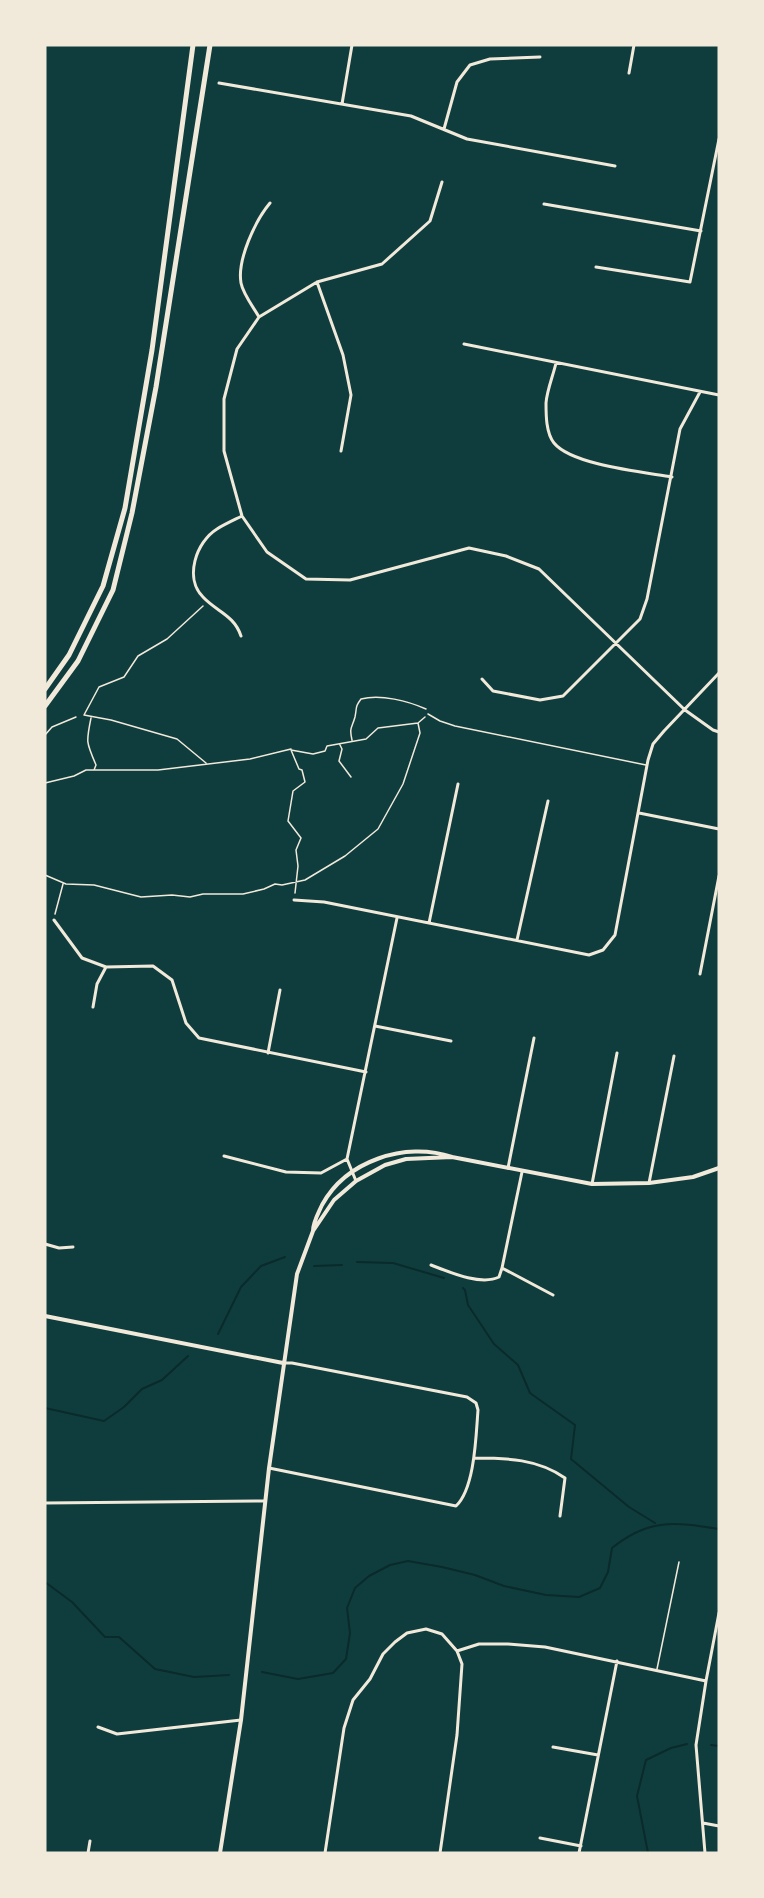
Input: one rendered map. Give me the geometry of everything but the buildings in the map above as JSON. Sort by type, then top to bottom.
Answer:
[{"type":"main road","points":[[45,689],[69,655],[103,586],[125,508],[152,350],[193,45]]},
{"type":"main road","points":[[45,706],[78,661],[112,590],[129,524],[156,387],[210,45]]},
{"type":"street","points":[[342,104],[352,45]]},
{"type":"street","points":[[628,73],[634,45]]},
{"type":"street","points":[[444,129],[457,82],[470,65],[490,59],[540,57]]},
{"type":"street","points":[[219,83],[411,116],[467,138],[615,166]]},
{"type":"street","points":[[596,267],[690,282],[719,139]]},
{"type":"street","points":[[713,173],[719,175]]},
{"type":"street","points":[[442,182],[430,222],[382,264],[317,282],[259,317],[237,348],[224,399],[224,451],[242,516],[267,552],[306,579],[350,580],[469,548],[506,556],[539,569],[685,710],[719,732]]},
{"type":"street","points":[[259,317],[241,284],[243,255],[260,215],[270,203]]},
{"type":"street","points":[[544,204],[701,231]]},
{"type":"street","points":[[317,282],[343,355],[351,395],[341,451]]},
{"type":"street","points":[[464,344],[719,395]]},
{"type":"street","points":[[556,363],[546,401],[548,429],[553,442],[565,454],[586,461],[672,477]]},
{"type":"street","points":[[482,679],[493,691],[540,700],[563,696],[640,619],[647,599],[680,429],[700,392]]},
{"type":"street","points":[[241,636],[237,624],[202,597],[194,582],[194,561],[215,530],[242,516]]},
{"type":"street","points":[[294,900],[324,902],[589,955],[603,950],[615,934],[647,765],[654,744],[664,730],[719,673]]},
{"type":"street","points":[[429,923],[458,784]]},
{"type":"street","points":[[517,940],[548,801]]},
{"type":"street","points":[[639,813],[719,829]]},
{"type":"street","points":[[700,974],[719,876]]},
{"type":"street","points":[[356,1180],[347,1159],[397,918]]},
{"type":"street","points":[[54,920],[82,958],[106,967],[153,966],[172,980],[186,1023],[199,1038],[366,1072]]},
{"type":"street","points":[[93,1007],[97,984],[106,967]]},
{"type":"street","points":[[268,1053],[280,990]]},
{"type":"street","points":[[375,1026],[451,1041]]},
{"type":"street","points":[[508,1169],[534,1038]]},
{"type":"street","points":[[592,1184],[617,1053]]},
{"type":"street","points":[[650,1183],[674,1056]]},
{"type":"street","points":[[313,1231],[313,1224],[324,1203],[334,1188],[351,1172],[381,1158],[403,1152],[428,1151],[522,1172],[592,1184],[650,1183],[693,1178],[719,1168]]},
{"type":"street","points":[[224,1156],[286,1172],[321,1173],[347,1159]]},
{"type":"street","points":[[220,1853],[241,1720],[269,1468],[297,1274],[313,1231],[334,1200],[356,1180],[406,1159],[452,1157]]},
{"type":"street","points":[[431,1265],[459,1276],[493,1280],[499,1277],[522,1172]]},
{"type":"street","points":[[45,1244],[59,1248],[73,1247]]},
{"type":"street","points":[[502,1268],[553,1295]]},
{"type":"street","points":[[45,1316],[467,1397],[476,1403],[478,1410],[475,1458],[462,1501],[456,1506],[269,1468]]},
{"type":"street","points":[[475,1458],[512,1458],[554,1470],[565,1479],[560,1516]]},
{"type":"street","points":[[45,1503],[266,1501]]},
{"type":"street","points":[[705,1853],[696,1745],[719,1613]]},
{"type":"street","points":[[325,1853],[344,1728],[353,1700],[370,1679],[383,1654],[407,1633],[426,1629],[442,1634],[457,1651],[462,1664],[457,1735],[440,1853]]},
{"type":"street","points":[[457,1651],[478,1644],[545,1647],[706,1681]]},
{"type":"street","points":[[579,1853],[616,1661]]},
{"type":"street","points":[[98,1727],[117,1734],[241,1720]]},
{"type":"street","points":[[553,1747],[598,1755]]},
{"type":"street","points":[[702,1823],[719,1826]]},
{"type":"street","points":[[540,1838],[581,1846]]},
{"type":"street","points":[[88,1853],[90,1841]]},
{"type":"lane","points":[[428,714],[455,726],[647,765]]},
{"type":"lane","points":[[657,1670],[679,1562]]},
{"type":"path","points":[[206,763],[177,739],[111,720],[84,715],[99,687],[123,677],[138,656],[167,639],[208,601]]},
{"type":"path","points":[[352,741],[349,729],[355,717],[355,707],[362,699],[372,696],[416,704],[426,709]]},
{"type":"path","points":[[45,783],[74,776],[86,770],[158,770],[250,759],[291,749],[313,754],[325,751],[327,746],[366,739],[378,728],[418,723],[428,714]]},
{"type":"path","points":[[45,735],[52,727],[76,717]]},
{"type":"path","points":[[92,717],[87,735],[88,747],[96,765],[94,770]]},
{"type":"path","points":[[45,875],[63,883],[94,885],[141,897],[243,894],[275,884],[282,885],[305,880],[345,856],[378,830],[403,784],[420,733],[418,723]]},
{"type":"path","points":[[340,744],[342,749],[339,761],[351,777]]},
{"type":"path","points":[[291,749],[299,769],[302,770],[305,782],[292,791],[288,821],[301,838],[296,850],[298,866],[294,900]]},
{"type":"path","points":[[54,920],[63,883]]},
{"type":"waterway","points":[[218,1334],[241,1287],[261,1266],[285,1257]]},
{"type":"waterway","points":[[357,1262],[393,1263],[444,1278]]},
{"type":"waterway","points":[[314,1266],[342,1265]]},
{"type":"waterway","points":[[463,1288],[468,1305],[494,1344],[518,1365],[530,1393],[575,1425],[571,1459],[629,1507],[655,1523]]},
{"type":"waterway","points":[[45,1408],[104,1421],[124,1407],[142,1389],[162,1380],[188,1356]]},
{"type":"waterway","points":[[262,1672],[298,1679],[333,1673],[346,1659],[350,1633],[347,1608],[355,1588],[369,1576],[390,1565],[408,1561],[475,1575],[504,1586],[546,1595],[579,1597],[600,1588],[608,1572],[612,1548],[638,1531],[675,1524],[719,1529]]},
{"type":"waterway","points":[[45,1582],[72,1602],[105,1637],[119,1637],[155,1669],[194,1677],[229,1675]]},
{"type":"waterway","points":[[648,1853],[637,1796],[646,1760],[671,1748],[687,1744]]},
{"type":"waterway","points":[[711,1745],[719,1746]]}]
